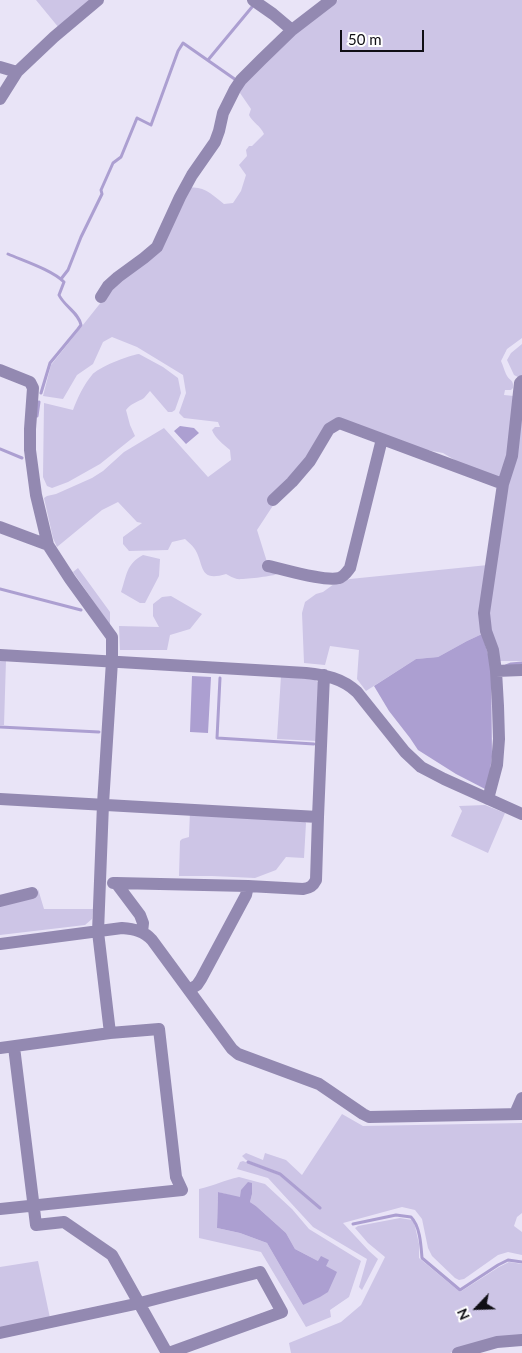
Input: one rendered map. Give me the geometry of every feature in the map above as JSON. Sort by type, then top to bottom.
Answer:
[{"type":"street","points":[[0,99],[17,72],[54,37],[98,0]]},
{"type":"street","points":[[253,0],[292,30]]},
{"type":"street","points":[[101,297],[108,286],[156,247],[188,183],[215,142],[223,113],[241,80],[292,30],[331,0]]},
{"type":"street","points":[[0,67],[17,72]]},
{"type":"street","points":[[0,370],[30,382],[33,388],[30,450],[36,494],[48,545],[112,637],[98,932],[110,1033]]},
{"type":"street","points":[[488,799],[497,765],[498,739],[496,671],[486,631],[484,613],[503,484],[512,456],[520,383],[522,381]]},
{"type":"street","points":[[273,500],[310,461],[329,429],[339,423],[503,484]]},
{"type":"street","points":[[268,566],[317,578],[338,578],[346,574],[350,568],[382,439]]},
{"type":"street","points":[[0,527],[48,545]]},
{"type":"street","points":[[0,654],[324,675],[341,681],[357,692],[405,752],[422,767],[444,779],[522,814]]},
{"type":"street","points":[[496,671],[522,670]]},
{"type":"street","points":[[100,882],[303,889],[314,885],[316,880],[324,675]]},
{"type":"street","points":[[0,799],[318,817]]},
{"type":"street","points":[[116,883],[140,915],[143,923],[142,932]]},
{"type":"street","points":[[189,990],[197,985],[201,978],[246,895],[248,886]]},
{"type":"street","points":[[0,901],[32,893]]},
{"type":"street","points":[[0,944],[122,928],[142,932],[152,940],[238,1054],[319,1084],[369,1117],[519,1114],[522,1098]]},
{"type":"street","points":[[0,1048],[110,1033],[159,1029],[176,1177],[182,1190],[33,1204],[0,1209]]},
{"type":"street","points":[[0,1333],[140,1303],[260,1272],[282,1312],[168,1353],[140,1303],[112,1255],[64,1222],[36,1225],[14,1047]]},
{"type":"street","points":[[458,1353],[497,1342],[520,1340]]},
{"type":"shaded area","points":[[36,0],[89,0],[59,28]]},
{"type":"shaded area","points":[[338,0],[522,0],[522,338],[507,349],[501,361],[513,385],[511,390],[505,390],[504,395],[514,396],[509,454],[500,479],[458,462],[443,453],[421,449],[341,422],[274,504],[257,530],[267,562],[277,574],[240,579],[226,574],[210,576],[203,570],[194,548],[185,539],[172,542],[168,550],[129,551],[123,544],[123,537],[142,523],[137,522],[118,502],[102,510],[57,547],[53,538],[44,498],[92,478],[103,471],[124,452],[164,428],[208,477],[231,460],[230,450],[213,433],[212,430],[215,427],[220,427],[218,422],[184,418],[179,413],[186,393],[183,375],[137,347],[112,337],[103,342],[93,364],[77,375],[63,399],[43,396],[51,365],[118,281],[147,260],[189,188],[194,187],[204,190],[224,204],[233,203],[241,191],[246,175],[239,165],[247,156],[246,150],[249,146],[252,146],[264,134],[249,115],[251,109],[240,93],[240,89],[287,38]]},
{"type":"shaded area","points":[[522,344],[522,375],[520,378],[514,375],[507,360],[511,353]]},
{"type":"shaded area","points":[[139,354],[163,367],[178,378],[181,393],[175,410],[168,412],[150,391],[144,398],[132,404],[126,410],[135,436],[100,464],[68,482],[52,488],[47,486],[43,477],[44,403],[73,410],[84,387],[95,372],[114,362]]},
{"type":"shaded area","points":[[522,397],[522,661],[498,661],[487,613]]},
{"type":"shaded area","points":[[180,426],[194,428],[199,433],[186,444],[174,431]]},
{"type":"shaded area","points":[[143,555],[160,559],[159,576],[145,603],[140,603],[121,592],[130,566],[137,558]]},
{"type":"shaded area","points":[[488,565],[482,634],[438,657],[416,659],[366,691],[357,679],[359,650],[330,646],[325,665],[304,663],[302,613],[305,602],[334,584],[350,579]]},
{"type":"shaded area","points":[[78,568],[110,612],[110,625],[73,572]]},
{"type":"shaded area","points":[[171,596],[202,614],[190,629],[170,635],[167,650],[120,650],[119,626],[159,627],[153,616],[153,604],[162,597]]},
{"type":"shaded area","points":[[482,634],[491,664],[492,757],[487,790],[456,774],[418,750],[389,711],[374,686],[416,659],[438,657]]},
{"type":"shaded area","points":[[0,660],[6,660],[4,725],[0,725]]},
{"type":"shaded area","points":[[192,676],[211,677],[208,733],[190,732]]},
{"type":"shaded area","points":[[281,676],[318,682],[317,741],[277,739]]},
{"type":"shaded area","points":[[485,805],[505,813],[488,853],[451,836],[462,811],[459,806]]},
{"type":"shaded area","points":[[190,811],[304,820],[306,823],[304,858],[286,857],[276,870],[255,878],[179,876],[180,841],[189,837]]},
{"type":"shaded area","points":[[38,889],[44,909],[93,909],[92,919],[85,925],[0,935],[0,905],[36,896]]},
{"type":"shaded area","points":[[342,1114],[363,1126],[522,1123],[522,1213],[517,1217],[514,1226],[522,1232],[522,1255],[508,1252],[498,1255],[464,1279],[459,1280],[432,1256],[428,1248],[422,1219],[415,1210],[402,1207],[343,1223],[378,1259],[362,1290],[359,1287],[367,1259],[313,1227],[268,1178],[237,1169],[240,1162],[243,1161],[279,1175],[320,1209],[280,1173],[246,1160],[242,1156],[246,1153],[263,1160],[265,1153],[286,1160],[302,1175]]},
{"type":"shaded area","points":[[239,1177],[265,1184],[292,1209],[309,1229],[361,1261],[349,1297],[330,1310],[331,1317],[306,1327],[261,1252],[199,1238],[199,1189]],"holes":[[[218,1192],[240,1198],[252,1194],[250,1202],[286,1233],[295,1249],[318,1261],[303,1305],[267,1243],[240,1233],[217,1228]]]},
{"type":"shaded area","points":[[248,1182],[252,1183],[250,1202],[286,1233],[295,1249],[318,1261],[321,1256],[329,1260],[326,1266],[337,1272],[328,1292],[303,1305],[267,1243],[240,1233],[217,1228],[218,1192],[240,1197],[241,1190]]},
{"type":"shaded area","points":[[400,1218],[414,1222],[419,1244],[419,1258],[460,1292],[509,1262],[522,1264],[522,1336],[468,1345],[450,1353],[291,1353],[289,1343],[341,1322],[361,1305],[385,1257],[368,1243],[355,1228]]},
{"type":"shaded area","points":[[38,1261],[50,1318],[0,1329],[0,1267]]},
{"type":"waterway","points":[[208,60],[252,7]]},
{"type":"waterway","points":[[61,279],[68,270],[81,237],[102,194],[101,190],[113,163],[121,157],[137,118],[151,125],[178,51],[183,43],[236,80]]},
{"type":"waterway","points":[[8,254],[45,270],[64,282],[59,295],[80,321],[81,325],[50,363],[41,393]]},
{"type":"waterway","points":[[37,416],[39,402]]},
{"type":"waterway","points":[[0,449],[22,458]]},
{"type":"waterway","points":[[0,589],[81,610]]},
{"type":"waterway","points":[[506,666],[522,663]]},
{"type":"waterway","points":[[220,678],[217,738],[314,744]]},
{"type":"waterway","points":[[0,727],[99,732]]},
{"type":"waterway","points":[[248,1162],[280,1174],[320,1208]]},
{"type":"waterway","points":[[353,1224],[396,1215],[411,1217],[418,1230],[422,1258],[460,1290],[508,1260],[522,1262]]}]
